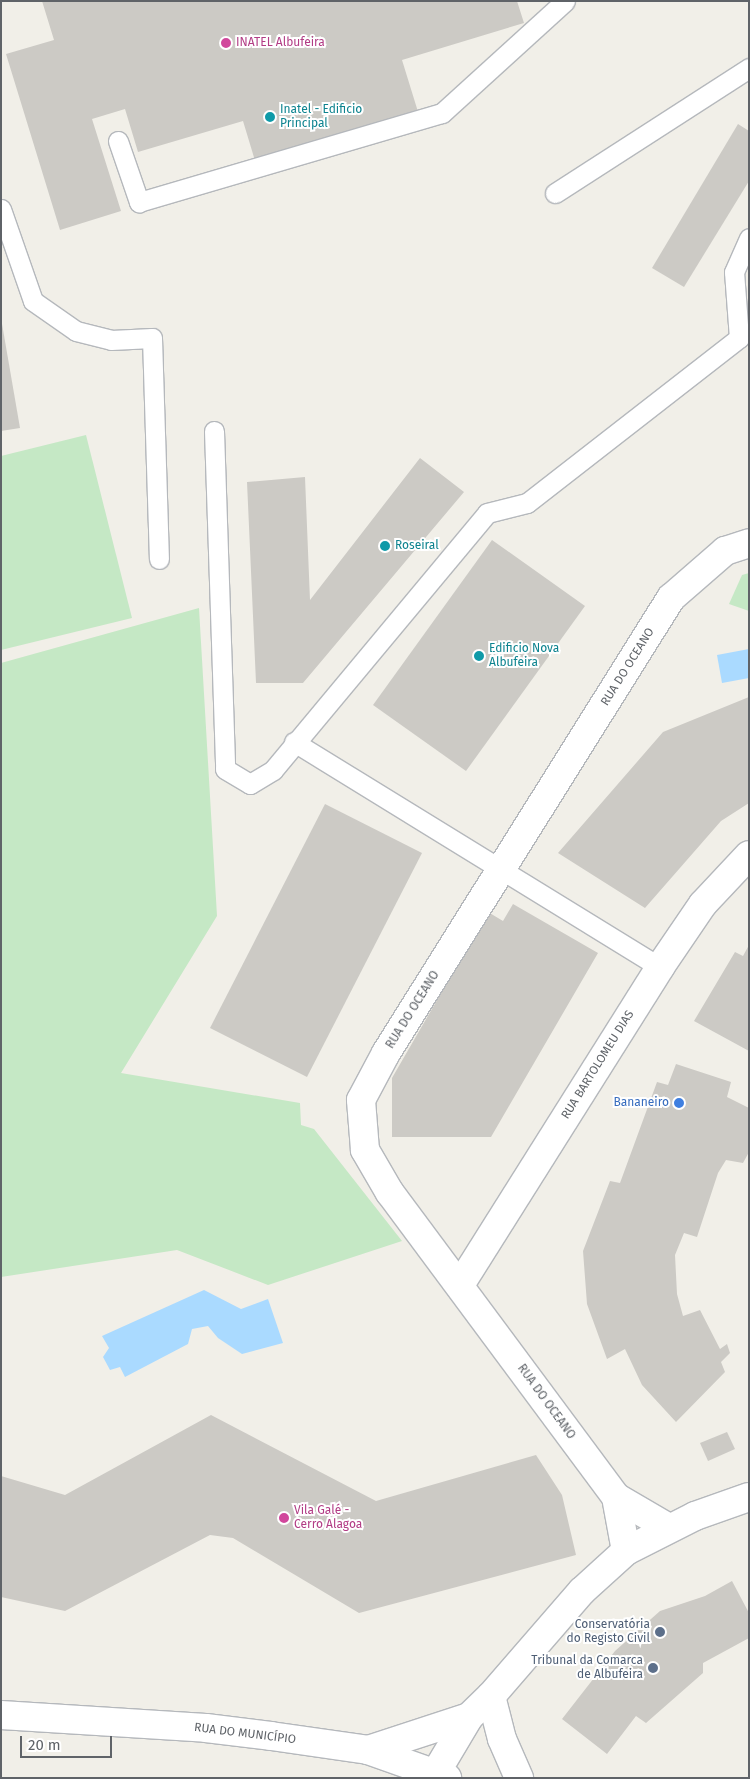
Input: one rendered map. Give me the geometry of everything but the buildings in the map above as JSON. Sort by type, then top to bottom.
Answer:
[{"type":"street","name":"RUA DO OCEANO","points":[[616,1497],[390,1193],[365,1150],[361,1100],[386,1053],[671,598],[725,551],[749,543]]},
{"type":"street","name":"RUA BARTOLOMEU DIAS","points":[[460,1285],[660,967],[703,904],[749,855]]},
{"type":"street","points":[[616,1497],[669,1528]]},
{"type":"street","points":[[616,1497],[626,1551]]},
{"type":"street","points":[[368,1750],[438,1776],[469,1717],[491,1696],[582,1591],[626,1551],[669,1528],[749,1497]]},
{"type":"street","points":[[491,1696],[502,1739],[519,1778]]},
{"type":"street","name":"RUA DO MUNICÍPIO","points":[[1,1715],[206,1728],[368,1750]]},
{"type":"street","points":[[368,1750],[469,1717]]},
{"type":"lane","points":[[118,141],[139,202],[442,113],[565,1]]},
{"type":"lane","points":[[555,193],[749,68]]},
{"type":"lane","points":[[1,209],[33,301],[76,331],[110,340],[152,338],[159,559]]},
{"type":"lane","points":[[214,430],[225,769],[250,784],[273,770],[294,742],[487,513],[527,502],[744,344],[734,272],[749,238]]},
{"type":"lane","points":[[294,742],[660,967]]},
{"type":"green space","points":[[86,435],[132,618],[1,650],[1,456]]},
{"type":"green space","points":[[749,573],[749,611],[729,604],[742,575]]},
{"type":"green space","points":[[199,608],[217,916],[121,1073],[300,1103],[301,1125],[314,1129],[402,1241],[268,1285],[177,1250],[1,1277],[1,663]]},
{"type":"water","points":[[749,649],[749,678],[722,683],[717,655]]},
{"type":"water","points":[[204,1290],[241,1309],[268,1299],[283,1343],[242,1354],[218,1338],[208,1326],[192,1329],[188,1344],[125,1377],[120,1367],[110,1370],[103,1357],[109,1348],[102,1336]]},
{"type":"place","name":"INATEL Albufeira","points":[[226,43]]},
{"type":"place","name":"Inatel - Edificio Principal","points":[[270,117]]},
{"type":"place","name":"Roseiral","points":[[385,546]]},
{"type":"place","name":"Edificio Nova Albufeira","points":[[479,656]]},
{"type":"place","name":"Bananeiro","points":[[679,1103]]},
{"type":"place","name":"Vila Galé - Cerro Alagoa","points":[[284,1518]]},
{"type":"place","name":"Conservatória do Registo Civil","points":[[660,1632]]},
{"type":"place","name":"Tribunal da Comarca de Albufeira","points":[[653,1668]]}]
